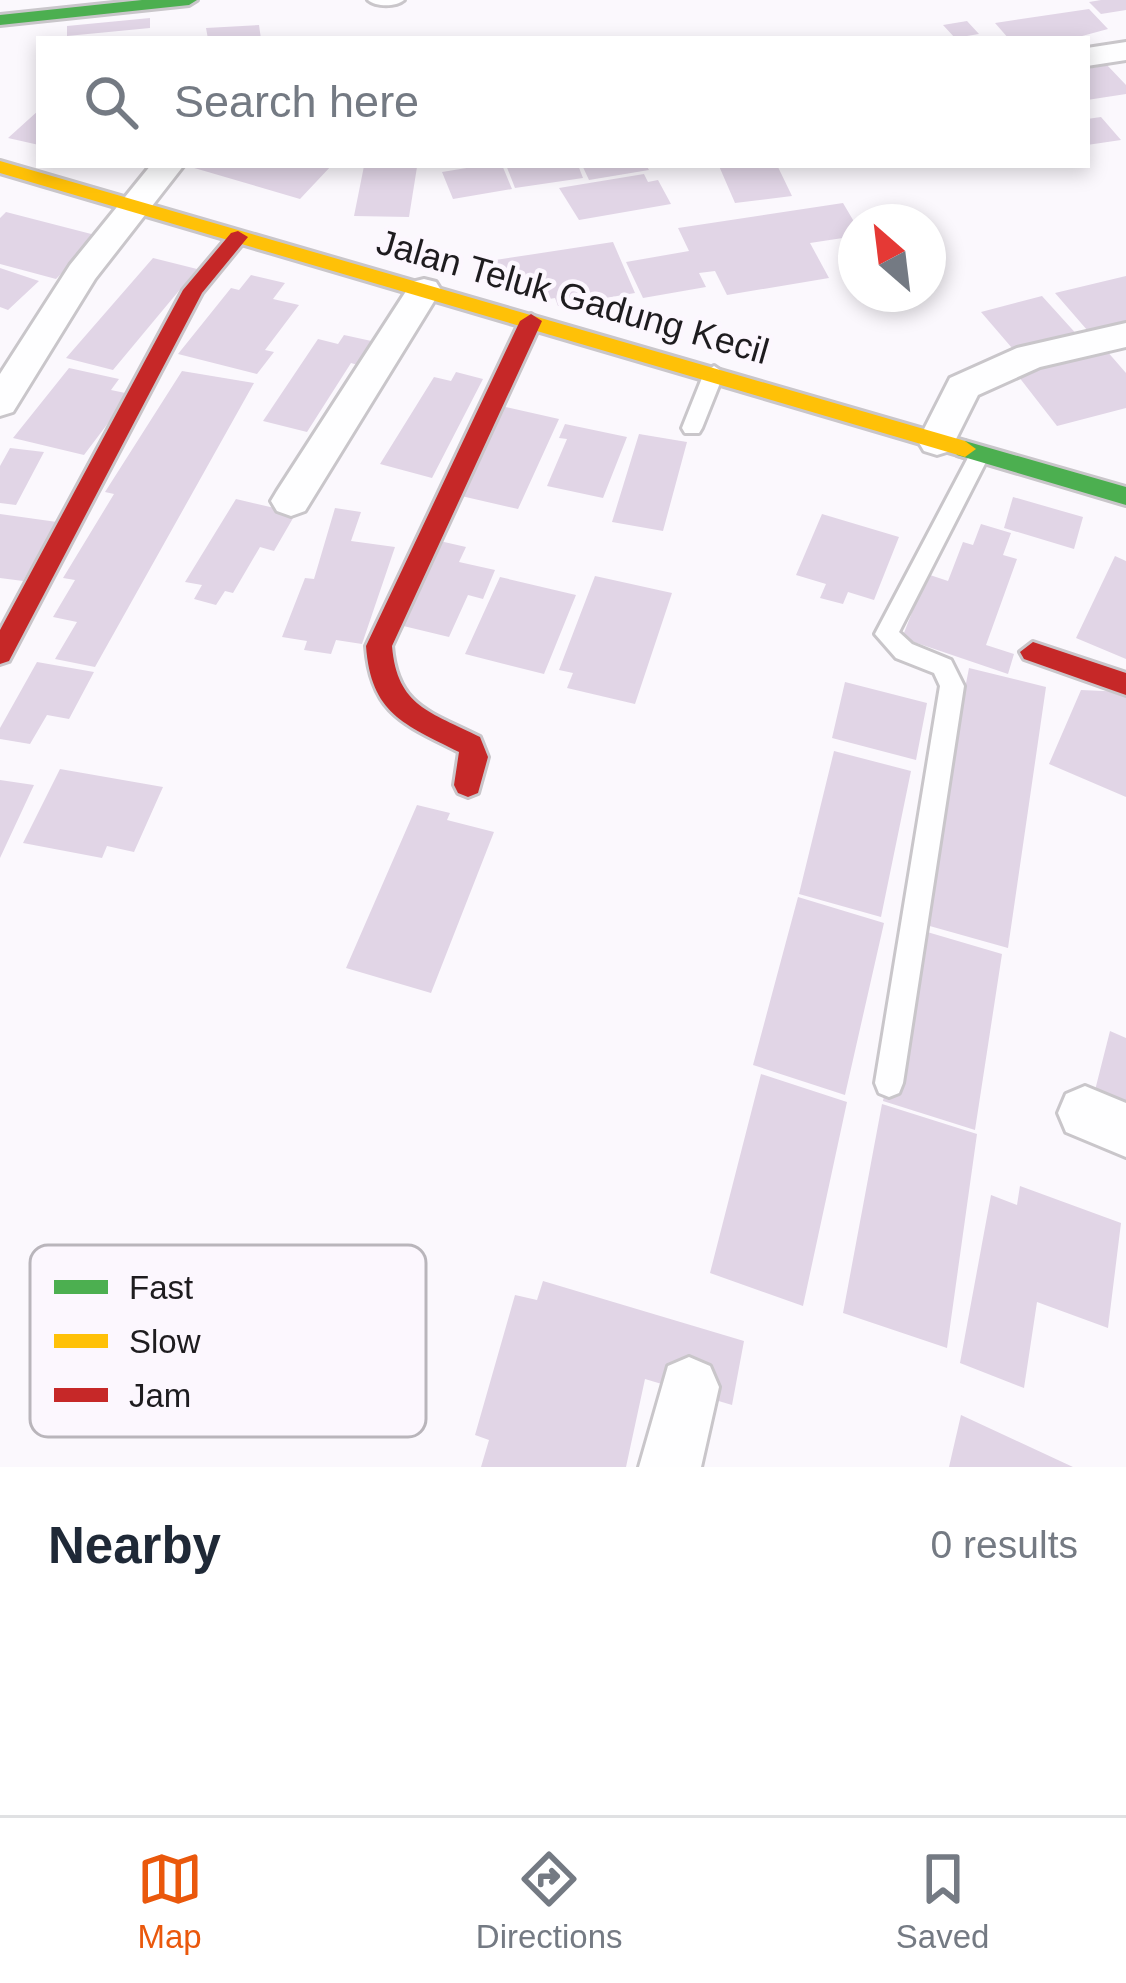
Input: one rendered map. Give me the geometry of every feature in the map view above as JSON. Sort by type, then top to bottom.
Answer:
[{"type":"street","points":[[0,20],[189,0]]},
{"type":"street","points":[[1090,57],[1126,51]]},
{"type":"street","name":"Jalan Teluk Gadung Kecil","points":[[0,166],[1126,496]]},
{"type":"street","points":[[0,403],[82,273],[166,168]]},
{"type":"street","points":[[0,654],[193,290],[238,237]]},
{"type":"street","points":[[290,501],[424,290]]},
{"type":"street","points":[[468,785],[474,757],[470,745],[412,718],[387,695],[376,674],[379,646],[531,321]]},
{"type":"street","points":[[937,441],[964,388],[1030,357],[1126,335]]},
{"type":"street","points":[[1033,652],[1126,684]]},
{"type":"street","points":[[670,1467],[689,1387]]},
{"type":"lane","points":[[374,0],[397,0]]},
{"type":"lane","points":[[692,428],[715,373]]},
{"type":"lane","points":[[889,1083],[952,686],[944,667],[904,651],[886,634],[980,454]]},
{"type":"building","points":[[1126,0],[1126,10],[1101,14],[1089,2]]},
{"type":"building","points":[[1089,9],[1108,29],[1082,36],[1006,36],[995,23]]},
{"type":"building","points":[[150,18],[150,28],[67,36],[67,26]]},
{"type":"building","points":[[967,21],[979,34],[953,36],[943,25]]},
{"type":"building","points":[[259,25],[261,36],[207,36],[206,28]]},
{"type":"building","points":[[1107,65],[1126,85],[1126,94],[1090,100],[1090,68]]},
{"type":"building","points":[[36,113],[36,144],[8,138]]},
{"type":"building","points":[[1101,117],[1121,140],[1090,145],[1090,119]]},
{"type":"building","points":[[194,168],[329,168],[300,199]]},
{"type":"building","points":[[364,168],[417,168],[409,217],[354,216]]},
{"type":"building","points":[[503,168],[512,189],[453,199],[442,172]]},
{"type":"building","points":[[507,168],[579,168],[583,178],[515,188]]},
{"type":"building","points":[[583,168],[649,170],[589,180]]},
{"type":"building","points":[[720,168],[778,168],[792,196],[735,203]]},
{"type":"building","points":[[644,174],[648,182],[658,180],[671,204],[579,220],[559,188]]},
{"type":"building","points":[[843,203],[844,204],[838,204],[838,239],[810,243],[829,278],[727,295],[715,271],[699,273],[706,287],[643,298],[626,262],[689,251],[678,228]]},
{"type":"building","points":[[6,212],[99,236],[56,279],[0,264],[0,218]]},
{"type":"building","points":[[613,242],[635,293],[558,306],[555,298],[538,301],[533,288],[519,290],[514,275],[495,278],[489,261]]},
{"type":"building","points":[[153,258],[197,269],[113,370],[66,358]]},
{"type":"building","points":[[0,268],[39,281],[8,310],[0,307]]},
{"type":"building","points":[[251,275],[285,283],[273,299],[299,305],[265,350],[274,352],[257,374],[178,354],[231,288],[239,290]]},
{"type":"building","points":[[1126,276],[1126,330],[1094,338],[1055,293]]},
{"type":"building","points":[[1042,296],[1080,338],[1018,355],[981,312]]},
{"type":"building","points":[[344,335],[376,342],[361,366],[351,363],[307,432],[263,421],[318,339],[338,344]]},
{"type":"building","points":[[1106,350],[1126,373],[1126,408],[1057,426],[1015,372]]},
{"type":"building","points":[[69,368],[119,379],[111,390],[130,394],[84,455],[13,438]]},
{"type":"building","points":[[182,371],[254,383],[95,667],[55,659],[77,622],[53,617],[75,580],[63,578],[114,494],[105,492]]},
{"type":"building","points":[[456,372],[483,379],[432,478],[380,464],[434,377],[451,381]]},
{"type":"building","points":[[488,403],[559,419],[518,509],[444,492]]},
{"type":"building","points":[[565,424],[627,437],[603,498],[547,486],[567,439],[559,438]]},
{"type":"building","points":[[639,434],[687,442],[663,531],[612,522]]},
{"type":"building","points":[[10,448],[44,452],[16,505],[0,503],[0,466]]},
{"type":"building","points":[[1013,497],[1083,517],[1074,549],[1004,528]]},
{"type":"building","points":[[236,499],[296,513],[274,551],[260,547],[233,593],[225,591],[216,605],[194,599],[202,585],[185,582]]},
{"type":"building","points":[[335,508],[361,512],[351,541],[395,547],[362,644],[336,640],[331,654],[304,650],[307,641],[282,637],[305,578],[314,579]]},
{"type":"building","points":[[0,514],[57,522],[23,581],[0,578]]},
{"type":"building","points":[[822,514],[899,537],[874,600],[848,592],[843,604],[820,598],[826,584],[796,575]]},
{"type":"building","points":[[981,524],[1011,533],[1003,555],[1017,559],[986,645],[1014,654],[1008,674],[902,638],[927,574],[948,581],[963,542],[973,545]]},
{"type":"building","points":[[431,539],[466,547],[459,562],[495,570],[483,599],[468,595],[449,637],[391,623]]},
{"type":"building","points":[[1115,556],[1126,561],[1126,659],[1076,638]]},
{"type":"building","points":[[595,576],[672,593],[635,704],[567,688],[573,673],[559,670]]},
{"type":"building","points":[[500,577],[576,595],[544,674],[465,654]]},
{"type":"building","points":[[37,662],[94,672],[69,719],[47,715],[30,744],[0,739],[0,728]]},
{"type":"building","points":[[969,668],[1046,687],[1008,948],[919,923]]},
{"type":"building","points":[[845,682],[927,703],[916,760],[832,738]]},
{"type":"building","points":[[1081,690],[1126,692],[1126,797],[1049,764]]},
{"type":"building","points":[[834,751],[911,771],[881,917],[799,894]]},
{"type":"building","points":[[60,769],[163,787],[134,852],[107,846],[102,858],[23,843]]},
{"type":"building","points":[[0,780],[34,785],[0,858]]},
{"type":"building","points":[[417,805],[450,813],[447,820],[494,832],[431,993],[346,968]]},
{"type":"building","points":[[798,897],[884,923],[845,1095],[753,1065]]},
{"type":"building","points":[[917,929],[1002,954],[975,1130],[883,1101]]},
{"type":"building","points":[[1110,1031],[1126,1038],[1126,1125],[1090,1110]]},
{"type":"building","points":[[761,1074],[847,1102],[803,1306],[710,1273]]},
{"type":"building","points":[[882,1104],[977,1134],[947,1348],[843,1313]]},
{"type":"building","points":[[1020,1186],[1121,1223],[1108,1328],[1037,1302],[1024,1388],[960,1363],[991,1195],[1017,1205]]},
{"type":"building","points":[[543,1281],[744,1341],[732,1405],[645,1379],[626,1467],[481,1467],[489,1440],[475,1435],[515,1295],[537,1300]]},
{"type":"building","points":[[961,1415],[1073,1467],[949,1467]]},
{"type":"traffic: fast","points":[[0,20],[189,0]]},
{"type":"traffic: fast","points":[[965,449],[1126,496]]},
{"type":"traffic: slow","points":[[0,167],[965,449]]},
{"type":"traffic: jam","points":[[0,654],[193,290],[238,237]]},
{"type":"traffic: jam","points":[[468,785],[474,757],[470,745],[419,719],[394,700],[381,669],[379,646],[531,321]]},
{"type":"traffic: jam","points":[[1033,652],[1126,684]]}]
